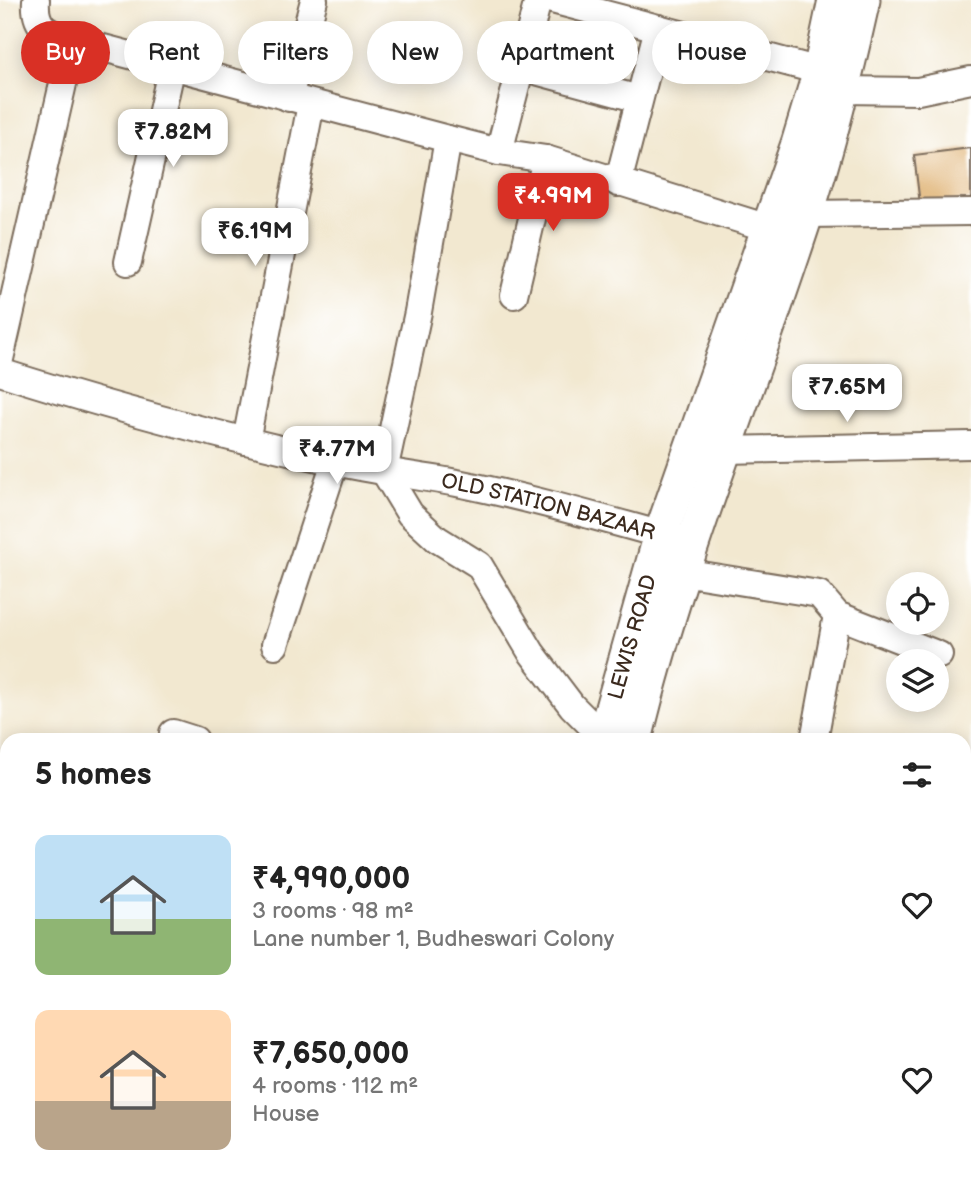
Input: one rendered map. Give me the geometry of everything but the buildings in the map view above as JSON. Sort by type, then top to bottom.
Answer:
[{"type":"main road","points":[[678,550],[724,450],[806,214],[831,81],[835,0]]},
{"type":"main road","points":[[678,550],[768,228],[798,144],[831,81],[863,0]]},
{"type":"main road","name":"LEWIS ROAD","points":[[616,733],[678,550]]},
{"type":"street","points":[[37,0],[35,14],[38,21]]},
{"type":"street","points":[[246,441],[314,0]]},
{"type":"street","points":[[533,21],[538,0]]},
{"type":"street","points":[[552,0],[652,27]]},
{"type":"street","points":[[618,183],[652,51]]},
{"type":"street","points":[[771,63],[831,81],[918,91],[971,80]]},
{"type":"street","points":[[224,80],[499,152],[546,159],[768,228]]},
{"type":"street","points":[[0,359],[63,84]]},
{"type":"street","points":[[128,262],[168,84]]},
{"type":"street","points":[[499,152],[517,84]]},
{"type":"street","points":[[584,84],[639,99]]},
{"type":"street","points":[[449,139],[418,312],[384,471],[410,514],[437,538],[479,565],[531,652],[572,706],[606,733]]},
{"type":"street","points":[[514,295],[546,159]]},
{"type":"street","points":[[806,214],[971,212]]},
{"type":"street","name":"OLD STATION BAZAAR","points":[[0,372],[83,398],[246,441],[335,462],[456,483],[550,504],[678,550],[819,594],[837,615],[924,649]]},
{"type":"street","points":[[724,450],[971,445]]},
{"type":"street","points":[[275,645],[335,462]]},
{"type":"street","points":[[815,733],[837,615]]}]
